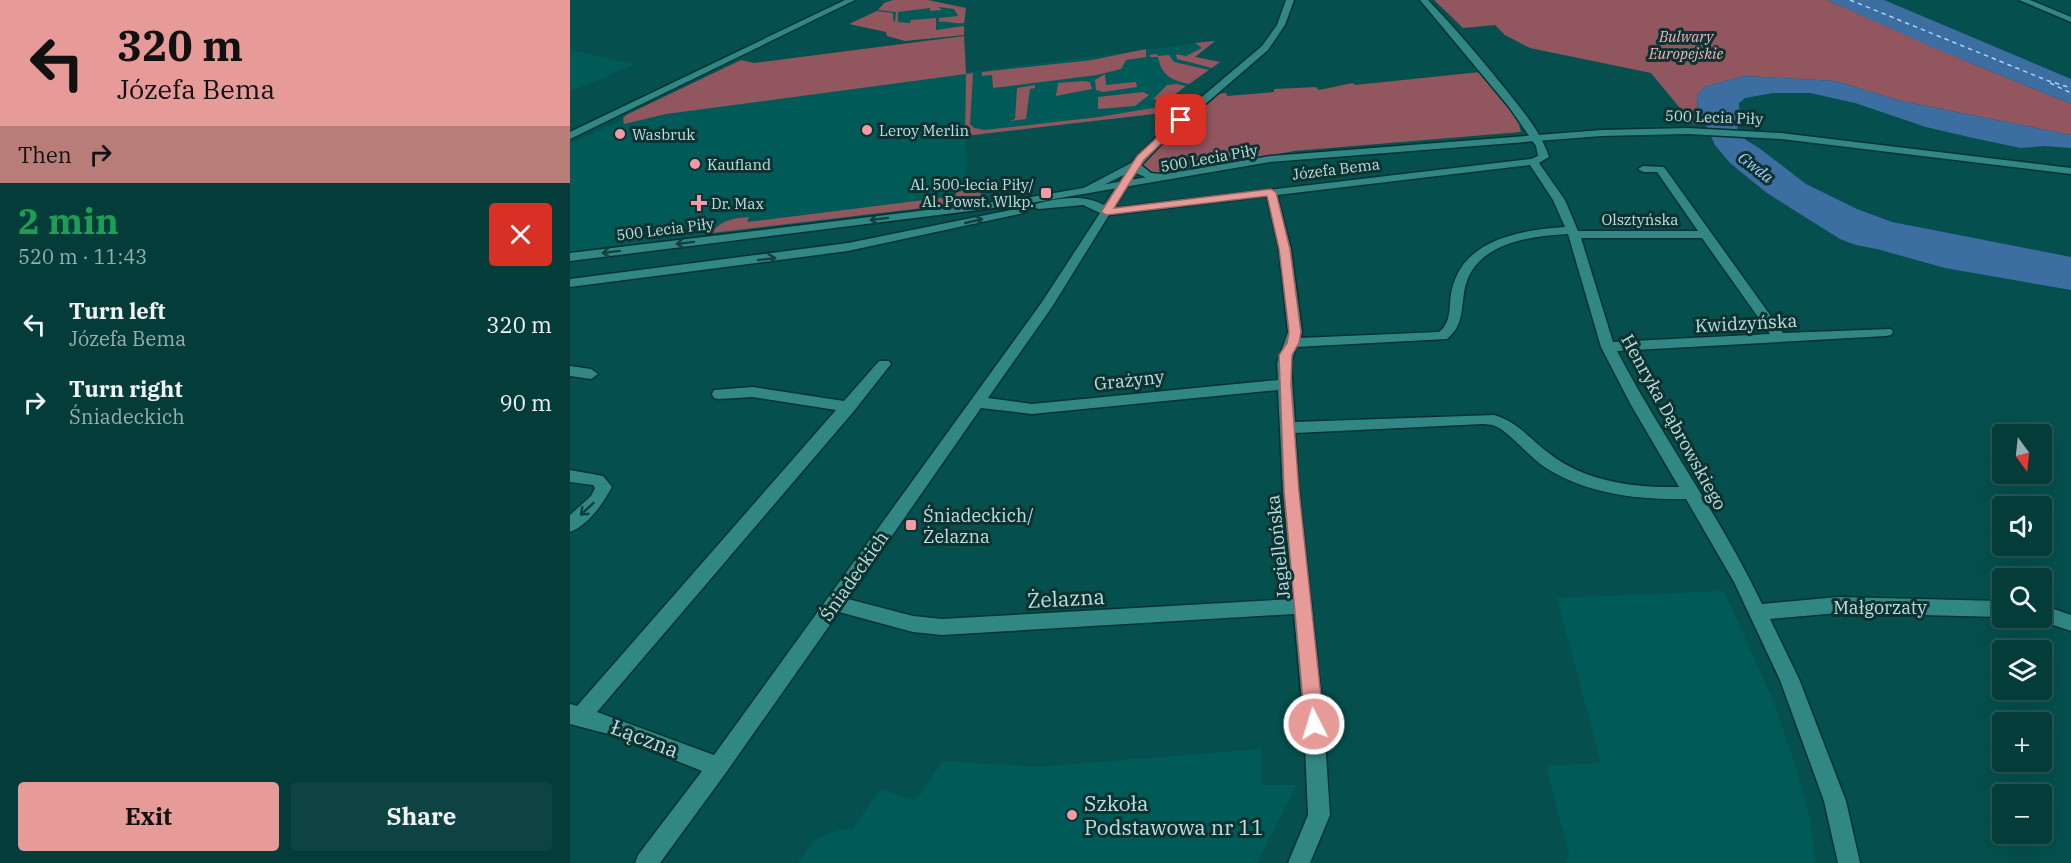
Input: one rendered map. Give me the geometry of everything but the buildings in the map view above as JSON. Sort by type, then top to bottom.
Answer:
[{"type":"street","points":[[570,128],[838,0]]},
{"type":"street","points":[[570,136],[851,0]]},
{"type":"street","name":"Śniadeckich","points":[[646,863],[718,767],[1047,304],[1136,165],[1169,130],[1265,48],[1281,26],[1290,0]]},
{"type":"street","points":[[1424,0],[1522,115],[1537,137],[1545,155],[1542,159],[1533,162]]},
{"type":"street","points":[[2023,0],[2071,20]]},
{"type":"street","name":"500 Lecia Piły","points":[[570,283],[788,256],[905,236],[1168,177],[1270,159],[1537,137],[1611,132],[1688,131],[1764,135],[2071,171]]},
{"type":"street","name":"500 Lecia Piły","points":[[570,257],[1019,202],[1354,152]]},
{"type":"street","name":"Józefa Bema","points":[[1106,212],[1533,162]]},
{"type":"street","name":"Henryka Dąbrowskiego","points":[[1533,162],[1560,200],[1573,232],[1608,347],[1638,405],[1741,578],[1793,688],[1835,801],[1849,863]]},
{"type":"street","points":[[1136,165],[1138,170],[1144,174],[1168,177]]},
{"type":"street","name":"Śniadeckich","points":[[1083,191],[1136,165]]},
{"type":"street","name":"Olsztyńska","points":[[1642,169],[1660,169],[1780,339]]},
{"type":"street","name":"Jagiellońska","points":[[1271,192],[1285,249],[1295,332],[1293,343],[1285,355],[1285,384],[1291,491],[1314,724],[1319,815],[1299,863]]},
{"type":"street","points":[[1039,206],[1086,201],[1096,204],[1106,212]]},
{"type":"street","name":"500 Lecia Piły","points":[[788,256],[828,246],[841,240],[846,230],[836,225]]},
{"type":"street","name":"Olsztyńska","points":[[1293,343],[1442,336],[1455,324],[1461,277],[1477,256],[1496,244],[1519,236],[1573,232],[1706,234]]},
{"type":"street","name":"Kwidzyńska","points":[[1608,347],[1886,332]]},
{"type":"street","points":[[575,715],[849,407],[884,364]]},
{"type":"street","points":[[570,371],[591,374]]},
{"type":"street","name":"Grażyny","points":[[978,402],[1032,409],[1285,384]]},
{"type":"street","points":[[719,394],[753,392],[849,407]]},
{"type":"street","points":[[1288,428],[1493,420],[1505,425],[1550,462],[1580,478],[1632,493],[1689,493]]},
{"type":"street","points":[[570,476],[597,480],[604,487],[597,500],[570,525]]},
{"type":"street","name":"Żelazna","points":[[835,603],[913,624],[942,627],[1303,606]]},
{"type":"street","name":"Małgorzaty","points":[[1758,612],[1838,605],[1992,609]]},
{"type":"street","points":[[2052,616],[2071,623]]},
{"type":"street","name":"Łączna","points":[[575,715],[612,725],[718,767]]},
{"type":"shaded area","points":[[899,0],[925,0],[966,8],[964,35],[905,41],[887,36],[886,32],[849,24]]},
{"type":"shaded area","points":[[1215,41],[1195,57],[1220,62],[1174,95],[1171,112],[966,136],[967,185],[994,182],[996,197],[977,199],[975,202],[570,251],[570,144],[633,115]]},
{"type":"shaded area","points":[[570,50],[625,62],[635,64],[570,92]]},
{"type":"shaded area","points":[[1724,591],[1773,701],[1796,768],[1809,815],[1816,863],[1566,863],[1569,854],[1546,766],[1601,763],[1557,598]]},
{"type":"shaded area","name":"Szkoła Podstawowa nr 11","points":[[1261,749],[1262,785],[1296,785],[1257,863],[798,863],[817,839],[837,830],[853,829],[880,789],[916,801],[943,761],[1036,767]]},
{"type":"green space","points":[[893,0],[928,0],[966,8],[964,23],[939,22],[939,18],[958,16],[954,9],[938,7],[942,10],[930,11],[930,8],[898,12],[898,22],[910,23],[911,20],[936,18],[936,30],[964,26],[964,35],[905,41],[887,36],[886,32],[849,24],[877,11],[893,13],[895,22],[896,12],[878,10],[884,3]]},
{"type":"green space","name":"Bulwary Europejskie","points":[[1434,0],[1827,0],[2071,104],[2071,135],[1901,101],[1835,81],[1744,76],[1704,87],[1697,96],[1697,110],[1698,117],[1706,125],[1694,125],[1651,73],[1530,48],[1505,35],[1495,25],[1463,28]]},
{"type":"green space","points":[[964,36],[966,74],[666,114],[624,124],[623,118],[626,115],[741,60],[754,63]]},
{"type":"green space","points":[[1215,41],[1195,57],[1220,62],[1212,68],[1177,59],[1176,54],[1186,56],[1202,48],[1195,43]]},
{"type":"green space","points":[[1146,49],[1146,57],[1126,60],[1121,69],[1097,75],[993,88],[992,75],[982,76],[982,72],[1092,60]]},
{"type":"green space","points":[[1157,54],[1158,56],[1169,55],[1174,62],[1209,70],[1189,84],[1172,79],[1162,69],[1158,57],[1149,55]]},
{"type":"green space","points":[[1480,72],[1524,124],[1519,125],[1521,132],[1294,151],[1171,174],[1155,174],[1143,167],[1143,162],[1172,132],[1217,94],[1226,93],[1227,96],[1274,92],[1274,89],[1316,87],[1319,90],[1353,83],[1355,85]]},
{"type":"green space","points":[[973,73],[970,124],[974,128],[984,130],[1099,117],[1159,107],[1162,113],[965,136],[966,74]]},
{"type":"green space","points":[[1105,74],[1106,85],[1136,82],[1137,87],[1103,92],[1096,90],[1095,80]]},
{"type":"green space","points":[[1090,82],[1092,89],[1056,96],[1058,83]]},
{"type":"green space","points":[[1035,85],[1035,88],[1030,89],[1026,119],[1010,121],[1015,119],[1017,88]]},
{"type":"green space","points":[[1167,85],[1186,86],[1174,95],[1173,100],[1153,99]]},
{"type":"green space","points":[[1143,92],[1149,95],[1135,106],[1098,109],[1098,97]]},
{"type":"green space","points":[[968,190],[983,194],[983,198],[973,202],[712,233],[724,222],[738,218],[749,217],[747,222],[956,196],[956,192]]},
{"type":"water","points":[[1827,0],[1884,0],[2071,79],[2071,104],[1934,48]]},
{"type":"water","name":"Gwda","points":[[1744,76],[1835,81],[1901,101],[2071,135],[2071,148],[2045,146],[2021,148],[1926,127],[1855,103],[1810,93],[1773,93],[1745,98],[1739,103],[1740,122],[1737,129],[1746,140],[1806,184],[1857,209],[1892,222],[2071,257],[2071,290],[1945,268],[1856,245],[1840,239],[1767,193],[1730,163],[1715,145],[1706,125],[1698,117],[1697,96],[1704,87]]},
{"type":"ferry route","points":[[1850,0],[2046,80],[2071,88]]},
{"type":"ferry route","points":[[2050,83],[2071,93]]},
{"type":"place","name":"Leroy Merlin","points":[[867,130]]},
{"type":"place","name":"Wasbruk","points":[[620,134]]},
{"type":"place","name":"Kaufland","points":[[695,164]]},
{"type":"place","name":"Al. 500-lecia Piły/ Al. Powst. Wlkp.","points":[[1046,193]]},
{"type":"place","name":"Dr. Max","points":[[699,203]]},
{"type":"place","name":"Śniadeckich/ Żelazna","points":[[911,525]]},
{"type":"place","name":"Szkoła Podstawowa nr 11","points":[[1072,815]]},
{"type":"route","points":[[1181,120],[1140,158],[1106,212],[1271,192],[1285,249],[1295,332],[1293,343],[1285,355],[1285,384],[1291,491],[1314,724]]}]
